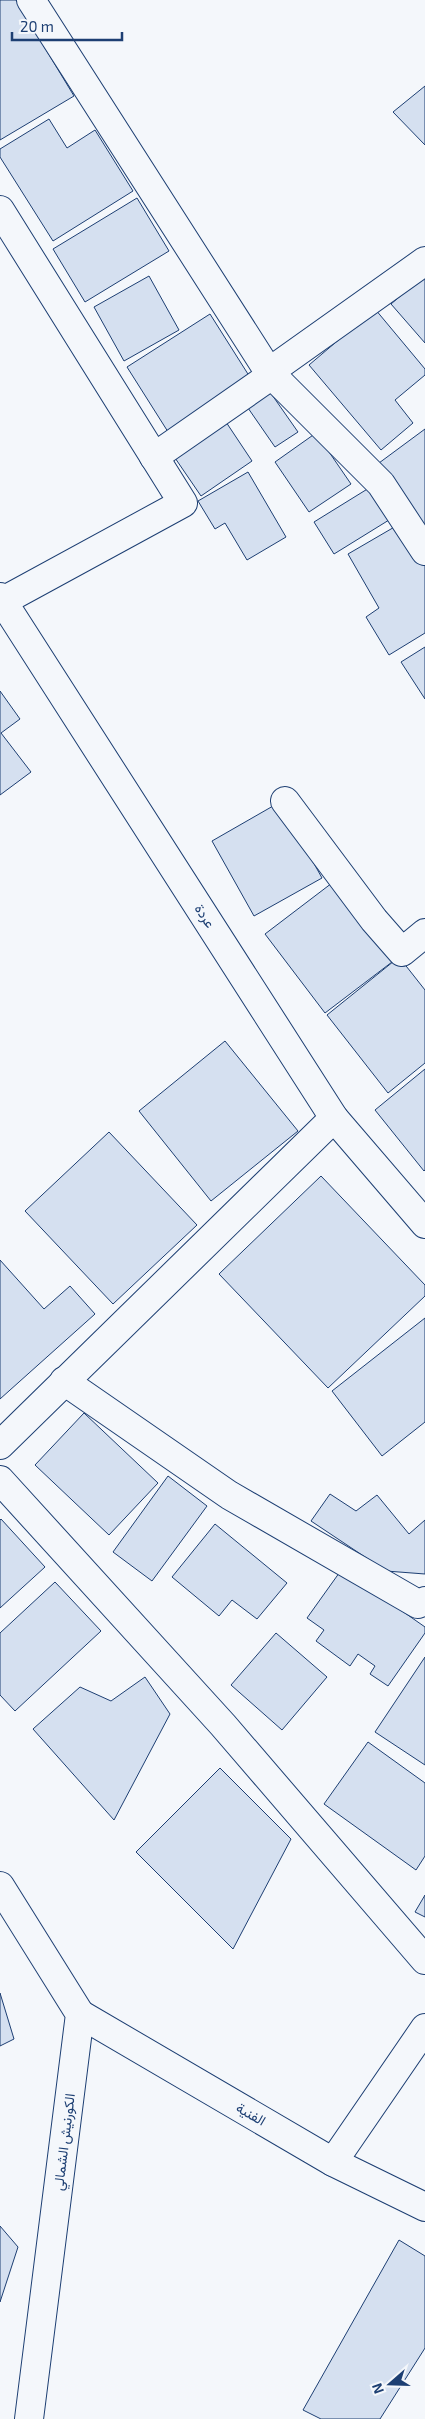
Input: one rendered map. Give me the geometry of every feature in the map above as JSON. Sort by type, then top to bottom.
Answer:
[{"type":"street","points":[[31,0],[271,373],[382,484],[425,551]]},
{"type":"street","points":[[0,210],[183,503],[1,599]]},
{"type":"street","points":[[154,457],[425,261]]},
{"type":"street","name":"عردة","points":[[1,599],[334,1118],[425,1224]]},
{"type":"street","points":[[285,801],[374,920],[402,952],[425,933]]},
{"type":"street","points":[[0,1445],[334,1118]]},
{"type":"street","points":[[64,1381],[228,1494],[418,1604],[425,1602]]},
{"type":"street","points":[[0,1480],[223,1725],[425,1960]]},
{"type":"street","points":[[0,1886],[80,2014]]},
{"type":"street","name":"الفنية","points":[[80,2014],[333,2162],[425,2207]]},
{"type":"street","name":"الكورنيش الشمالي","points":[[29,2419],[80,2014]]},
{"type":"street","points":[[333,2162],[425,2028]]},
{"type":"building","points":[[0,0],[16,0],[74,96],[0,140]]},
{"type":"building","points":[[425,86],[425,145],[393,112]]},
{"type":"building","points":[[49,119],[67,148],[95,130],[133,191],[53,241],[0,157],[0,149]]},
{"type":"building","points":[[137,198],[169,251],[85,302],[53,249]]},
{"type":"building","points":[[425,275],[425,343],[391,304]]},
{"type":"building","points":[[149,276],[179,330],[124,361],[94,307]]},
{"type":"building","points":[[375,309],[425,369],[425,375],[395,400],[413,423],[381,450],[309,365]]},
{"type":"building","points":[[210,314],[253,382],[170,435],[127,367]]},
{"type":"building","points":[[270,392],[298,432],[275,447],[248,408]]},
{"type":"building","points":[[224,419],[252,461],[201,496],[173,455]]},
{"type":"building","points":[[425,429],[425,527],[379,463]]},
{"type":"building","points":[[316,433],[351,484],[309,512],[275,462]]},
{"type":"building","points":[[248,472],[286,537],[247,560],[225,523],[215,529],[198,501]]},
{"type":"building","points":[[369,488],[389,520],[334,554],[314,522]]},
{"type":"building","points":[[403,522],[425,559],[425,633],[389,655],[366,617],[379,608],[348,554]]},
{"type":"building","points":[[425,647],[425,699],[401,662]]},
{"type":"building","points":[[0,691],[20,719],[1,733],[31,772],[0,795]]},
{"type":"building","points":[[280,802],[322,878],[254,916],[212,841]]},
{"type":"building","points":[[332,883],[392,962],[325,1013],[265,934]]},
{"type":"building","points":[[399,957],[425,990],[425,1063],[388,1093],[327,1015]]},
{"type":"building","points":[[225,1041],[298,1131],[211,1201],[139,1111]]},
{"type":"building","points":[[425,1069],[425,1170],[424,1171],[375,1110]]},
{"type":"building","points":[[109,1132],[197,1225],[113,1304],[25,1211]]},
{"type":"building","points":[[321,1176],[425,1285],[425,1296],[328,1388],[219,1274]]},
{"type":"building","points":[[0,1260],[44,1309],[70,1286],[95,1314],[0,1399]]},
{"type":"building","points":[[425,1318],[425,1422],[382,1456],[332,1391]]},
{"type":"building","points":[[84,1413],[158,1483],[109,1535],[35,1465]]},
{"type":"building","points":[[168,1476],[207,1506],[152,1581],[113,1552]]},
{"type":"building","points":[[330,1494],[356,1511],[377,1495],[409,1534],[425,1520],[425,1574],[386,1571],[311,1521]]},
{"type":"building","points":[[0,1520],[45,1567],[0,1608]]},
{"type":"building","points":[[215,1524],[287,1583],[257,1619],[232,1600],[219,1616],[172,1577]]},
{"type":"building","points":[[342,1569],[425,1627],[425,1633],[388,1686],[370,1674],[375,1666],[358,1654],[350,1666],[316,1641],[324,1630],[307,1618]]},
{"type":"building","points":[[55,1582],[101,1631],[15,1711],[0,1695],[0,1633]]},
{"type":"building","points":[[276,1633],[327,1677],[282,1730],[231,1685]]},
{"type":"building","points":[[425,1657],[425,1765],[375,1732]]},
{"type":"building","points":[[145,1677],[170,1714],[114,1820],[33,1729],[80,1687],[111,1701]]},
{"type":"building","points":[[368,1742],[425,1783],[425,1856],[416,1870],[324,1804]]},
{"type":"building","points":[[220,1768],[291,1839],[233,1949],[136,1852]]},
{"type":"building","points":[[425,1895],[425,1917],[415,1912]]},
{"type":"building","points":[[0,1993],[14,2039],[0,2046]]},
{"type":"building","points":[[0,2226],[18,2247],[0,2302]]},
{"type":"building","points":[[399,2240],[425,2256],[425,2348],[380,2419],[321,2419],[303,2410]]}]
